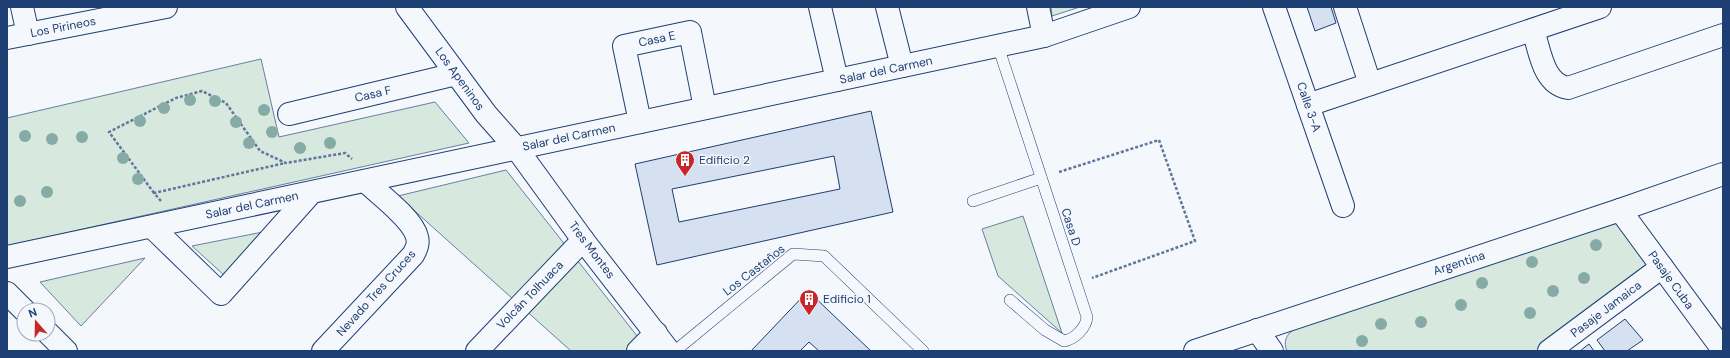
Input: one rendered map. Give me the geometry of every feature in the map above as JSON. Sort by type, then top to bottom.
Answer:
[{"type":"street","points":[[22,7],[28,34]]},
{"type":"street","name":"Los Pirineos","points":[[7,38],[166,7]]},
{"type":"street","name":"Los Apeninos","points":[[407,7],[486,114],[516,148]]},
{"type":"street","points":[[820,7],[837,80]]},
{"type":"street","points":[[887,7],[902,66]]},
{"type":"street","points":[[1038,7],[1044,36]]},
{"type":"street","name":"Salar del Carmen","points":[[7,257],[1044,36],[1129,7]]},
{"type":"street","name":"Calle 3-A","points":[[1274,7],[1343,206]]},
{"type":"street","points":[[1345,7],[1370,84]]},
{"type":"street","points":[[1308,105],[1600,7]]},
{"type":"street","points":[[1532,30],[1548,76],[1556,84],[1568,88],[1723,35]]},
{"type":"street","name":"Casa E","points":[[640,122],[624,46],[690,32],[705,108]]},
{"type":"street","name":"Casa F","points":[[289,114],[456,74]]},
{"type":"street","name":"Tres Montes","points":[[516,148],[583,240],[669,351]]},
{"type":"street","name":"Argentina","points":[[1195,351],[1723,175]]},
{"type":"street","name":"Nevado Tres Cruces","points":[[323,351],[413,255],[417,245],[418,238],[412,225],[364,181]]},
{"type":"street","points":[[152,227],[221,294],[311,193]]},
{"type":"street","name":"Pasaje Cuba","points":[[1620,210],[1723,350]]},
{"type":"street","name":"Volcán Tolhuaca","points":[[477,351],[583,240]]},
{"type":"street","name":"Pasaje Jamaica","points":[[1549,351],[1662,267]]},
{"type":"street","points":[[7,293],[16,302]]},
{"type":"street","points":[[1257,330],[1272,351]]},
{"type":"street","points":[[638,351],[656,333]]},
{"type":"street","points":[[56,341],[66,351]]},
{"type":"lane","name":"Casa D","points":[[998,46],[1087,317],[1086,323],[1079,333],[1064,341],[1054,336],[1010,300]]},
{"type":"lane","points":[[973,201],[1041,178]]},
{"type":"lane","name":"Los Castaños","points":[[675,351],[793,254],[824,256],[923,351]]},
{"type":"path","points":[[178,221],[154,193],[109,132],[176,98],[202,91],[226,103],[260,151],[286,163]]},
{"type":"path","points":[[1041,178],[1158,140],[1196,241],[1076,283]]},
{"type":"path","points":[[154,193],[286,163],[345,153],[358,163],[364,181]]},
{"type":"shaded area","points":[[1051,7],[1080,7],[1052,16]]},
{"type":"shaded area","points":[[261,59],[279,137],[435,102],[469,143],[7,246],[7,118]]},
{"type":"shaded area","points":[[506,170],[649,351],[571,351],[398,196]]},
{"type":"shaded area","points":[[1023,216],[1062,333],[998,276],[982,229]]},
{"type":"shaded area","points":[[1615,221],[1654,266],[1539,351],[1287,351],[1285,344],[1286,338],[1289,333],[1295,329]]},
{"type":"shaded area","points":[[268,231],[225,276],[192,246]]},
{"type":"shaded area","points":[[145,258],[81,326],[40,282]]},
{"type":"building","points":[[1307,7],[1331,7],[1336,23],[1315,31]]},
{"type":"building","name":"Edificio 2","points":[[871,111],[893,212],[657,265],[635,164]],"holes":[[[834,156],[840,189],[679,222],[672,189]]]},
{"type":"building","name":"Edificio 1","points":[[808,291],[871,351],[819,351],[809,342],[800,351],[751,351]]},
{"type":"building","points":[[1625,319],[1643,340],[1627,351],[1605,351],[1597,340]]},
{"type":"building","points":[[1589,344],[1594,351],[1580,351]]},
{"type":"place","name":"Edificio 2","points":[[685,177]]},
{"type":"place","name":"Edificio 1","points":[[809,316]]}]
